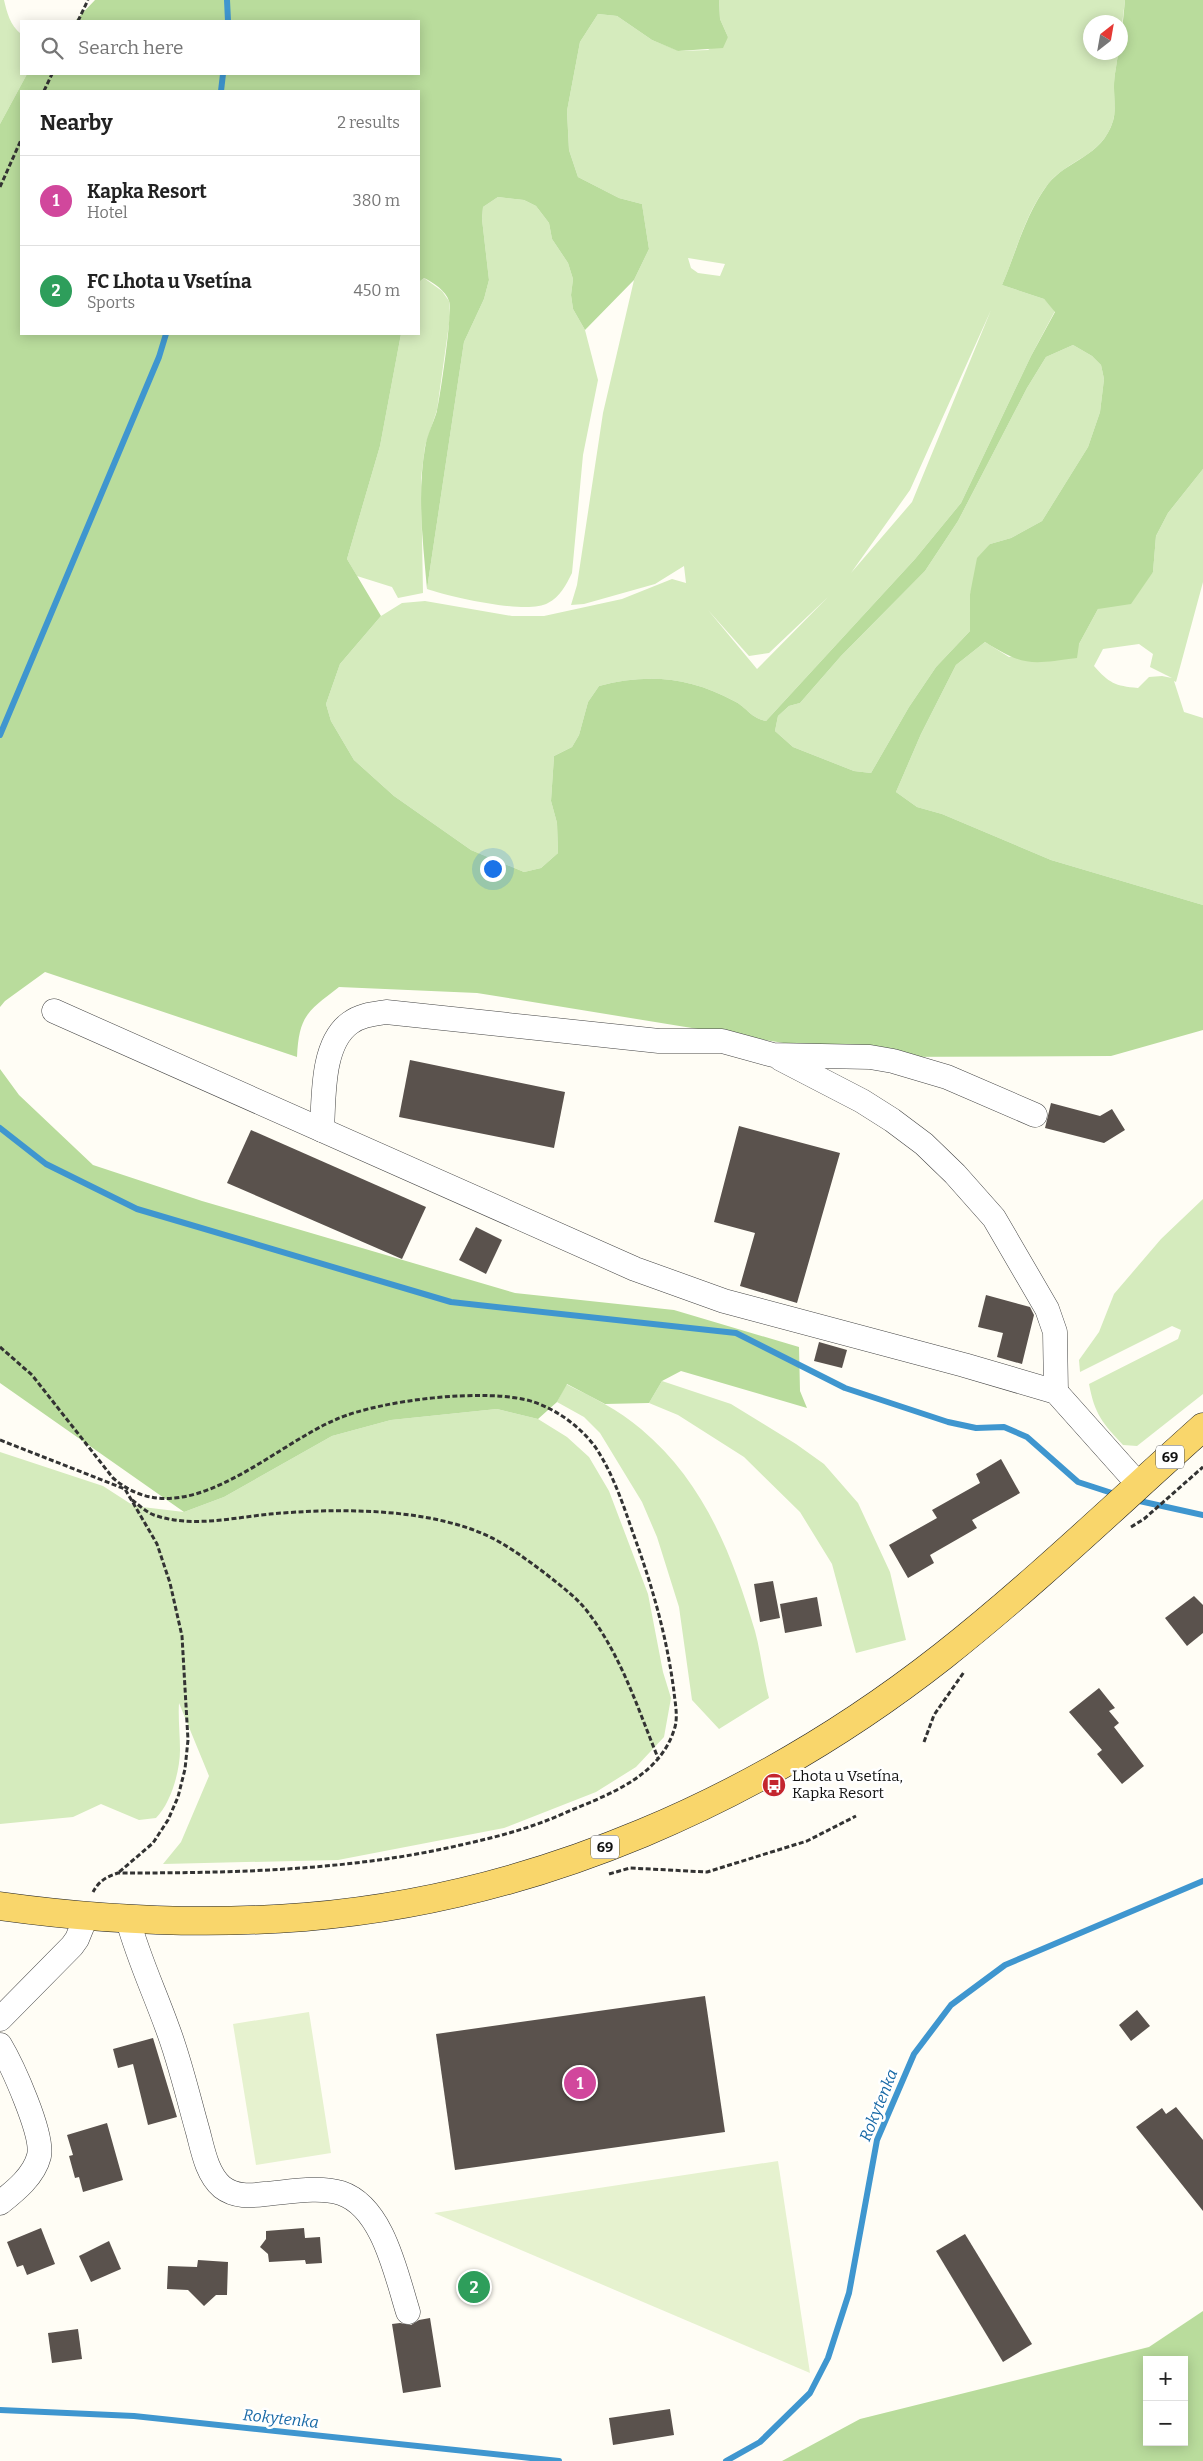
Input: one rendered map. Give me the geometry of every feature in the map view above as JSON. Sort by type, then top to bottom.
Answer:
[{"type":"main road","name":"69","points":[[0,1906],[86,1917],[128,1920],[251,1920],[298,1917],[423,1900],[523,1876],[641,1833],[748,1783],[808,1749],[872,1707],[941,1657],[1028,1587],[1203,1427]]},
{"type":"street","points":[[54,1010],[635,1269],[724,1301],[964,1365],[1056,1392],[1137,1486]]},
{"type":"street","points":[[322,1130],[325,1079],[332,1049],[339,1034],[350,1023],[366,1015],[386,1012],[659,1041],[722,1041],[773,1055],[862,1101],[892,1120],[930,1150],[955,1174],[994,1218],[1049,1317],[1055,1332],[1056,1392]]},
{"type":"street","points":[[773,1055],[870,1057],[893,1061],[947,1077],[1035,1115]]},
{"type":"street","points":[[0,2019],[72,1946],[86,1917]]},
{"type":"street","points":[[128,1920],[137,1953],[178,2060],[205,2158],[214,2179],[223,2188],[234,2194],[248,2196],[327,2191],[341,2194],[354,2200],[364,2208],[381,2235],[388,2250],[408,2312]]},
{"type":"street","points":[[0,2045],[38,2133],[40,2150],[34,2168],[24,2181],[0,2203]]},
{"type":"path","points":[[78,20],[88,0]]},
{"type":"path","points":[[44,90],[52,75]]},
{"type":"path","points":[[0,187],[20,142]]},
{"type":"path","points":[[0,1346],[32,1375],[132,1500],[157,1544],[170,1583],[182,1636],[188,1740],[185,1769],[178,1797],[168,1820],[153,1843],[118,1873]]},
{"type":"path","points":[[0,1440],[142,1496],[182,1499],[225,1483],[316,1429],[341,1417],[386,1405],[450,1396],[514,1398],[551,1409],[574,1425],[593,1445],[609,1471],[659,1610],[671,1665],[676,1725],[653,1766],[632,1782],[535,1827],[430,1852],[384,1860],[271,1871],[118,1873],[106,1877],[97,1885],[90,1897],[86,1917]]},
{"type":"path","points":[[1148,1516],[1203,1467]]},
{"type":"path","points":[[132,1500],[152,1514],[189,1522],[289,1512],[333,1510],[373,1512],[432,1519],[466,1528],[495,1540],[525,1558],[572,1594],[590,1615],[624,1672],[658,1759]]},
{"type":"green space","points":[[0,0],[4,0],[12,23],[20,33],[20,75],[26,75],[0,124]]},
{"type":"green space","points":[[95,0],[719,0],[720,19],[728,37],[723,48],[678,51],[652,40],[617,16],[598,14],[580,42],[567,111],[569,150],[578,177],[619,198],[642,204],[649,249],[634,280],[585,330],[573,309],[571,295],[573,279],[568,263],[552,239],[549,223],[536,206],[524,200],[498,197],[483,207],[482,219],[489,280],[484,299],[464,342],[427,589],[421,483],[426,443],[439,403],[450,308],[447,297],[439,287],[424,278],[420,281],[420,90],[20,90],[20,335],[401,335],[380,446],[347,559],[381,616],[340,664],[326,704],[331,721],[354,760],[394,796],[471,850],[524,872],[541,868],[558,853],[557,823],[551,801],[554,756],[572,747],[579,735],[588,702],[599,686],[634,679],[685,682],[718,693],[739,704],[752,715],[766,721],[915,559],[961,503],[1031,356],[1055,312],[1044,299],[1002,285],[1027,220],[1048,184],[1065,169],[1093,150],[1108,133],[1115,109],[1114,78],[1117,60],[1128,60],[1128,15],[1124,15],[1125,0],[1203,0],[1203,469],[1168,513],[1156,536],[1153,572],[1131,604],[1098,609],[1079,644],[1077,658],[1049,662],[1029,662],[1010,656],[985,642],[956,665],[921,734],[896,792],[917,807],[942,814],[1051,860],[1203,905],[1203,1030],[1111,1056],[870,1057],[477,993],[339,987],[307,1015],[300,1032],[297,1057],[45,972],[5,1001],[0,1007],[0,124],[26,75],[420,75],[420,20],[76,20]],"holes":[[[1073,345],[1092,356],[1101,365],[1104,379],[1100,412],[1088,447],[1042,521],[1011,538],[990,544],[977,558],[970,594],[970,631],[936,667],[909,707],[871,773],[854,771],[793,747],[775,731],[778,716],[789,706],[800,703],[841,656],[925,571],[958,521],[1027,388],[1046,357]]]},
{"type":"green space","points":[[719,0],[1125,0],[1123,15],[1083,15],[1083,60],[1117,60],[1114,83],[1115,108],[1113,121],[1101,143],[1048,184],[1033,208],[1022,233],[1002,285],[1044,299],[1055,311],[1031,356],[961,503],[915,559],[766,721],[752,715],[739,704],[718,693],[685,682],[634,679],[599,686],[588,702],[579,735],[572,747],[554,756],[551,801],[557,823],[558,853],[541,868],[524,872],[471,850],[394,796],[354,760],[331,721],[326,704],[340,664],[381,616],[402,603],[425,601],[512,616],[544,616],[622,599],[672,579],[686,583],[684,566],[655,584],[584,604],[571,605],[577,585],[603,413],[634,280],[649,249],[642,204],[619,198],[578,177],[569,150],[567,111],[580,42],[598,14],[617,16],[652,40],[679,51],[708,50],[728,37],[720,19]],"holes":[[[688,258],[725,264],[720,276],[698,273],[691,268]],[[991,310],[912,502],[851,573],[910,490]],[[828,597],[757,669],[708,610],[749,656],[769,653]]]},
{"type":"green space","points":[[498,197],[524,200],[536,206],[549,223],[552,239],[568,263],[573,279],[571,295],[573,309],[585,330],[598,380],[583,455],[572,573],[556,597],[548,603],[538,606],[524,607],[489,604],[427,589],[464,342],[484,299],[489,280],[482,219],[483,207]]},
{"type":"green space","points":[[424,278],[442,291],[449,301],[450,317],[437,410],[425,446],[421,478],[423,593],[398,598],[392,587],[357,576],[347,559],[380,446],[401,335],[420,335],[420,281]]},
{"type":"green space","points":[[1073,345],[1092,356],[1101,365],[1104,379],[1100,412],[1088,447],[1042,521],[1011,538],[990,544],[970,594],[970,631],[936,667],[909,707],[871,773],[854,771],[793,747],[775,731],[778,716],[789,706],[800,703],[841,656],[925,571],[958,521],[1027,388],[1046,357]]},
{"type":"green space","points":[[1203,469],[1203,582],[1176,682],[1174,681],[1184,712],[1203,718],[1203,905],[1051,860],[942,814],[917,807],[896,792],[921,734],[956,665],[985,642],[1009,657],[1079,644],[1098,609],[1153,572],[1156,536],[1168,513]],"holes":[[[1139,644],[1153,654],[1150,667],[1172,678],[1162,676],[1149,677],[1138,688],[1130,687],[1113,683],[1094,666],[1103,649]]]},
{"type":"green space","points":[[0,1069],[19,1095],[93,1165],[202,1201],[515,1293],[674,1310],[799,1347],[800,1391],[807,1408],[681,1371],[662,1381],[649,1403],[605,1404],[567,1384],[557,1402],[538,1419],[497,1409],[391,1420],[332,1436],[224,1497],[184,1512],[0,1383]]},
{"type":"green space","points":[[1203,1199],[1203,1394],[1137,1446],[1123,1445],[1100,1418],[1089,1384],[1178,1339],[1181,1330],[1172,1326],[1080,1372],[1079,1360],[1099,1332],[1114,1294],[1161,1239]]},
{"type":"green space","points":[[662,1381],[731,1404],[796,1444],[824,1464],[858,1503],[890,1572],[906,1640],[856,1653],[832,1564],[800,1512],[744,1457],[678,1415],[649,1403]]},
{"type":"green space","points":[[566,1384],[624,1416],[663,1450],[699,1496],[725,1547],[755,1631],[769,1698],[719,1729],[692,1700],[679,1607],[657,1537],[642,1502],[600,1433],[584,1417],[557,1402]]},
{"type":"green space","points":[[497,1409],[538,1419],[567,1437],[589,1457],[609,1491],[648,1594],[663,1672],[671,1698],[664,1737],[636,1767],[596,1792],[504,1828],[338,1860],[163,1864],[181,1842],[209,1776],[179,1703],[180,1750],[178,1767],[174,1786],[166,1804],[156,1818],[139,1820],[101,1804],[73,1817],[0,1824],[0,1452],[103,1486],[134,1506],[184,1512],[224,1497],[332,1436],[391,1420]]},
{"type":"green space","points":[[309,2012],[331,2153],[256,2165],[233,2024]]},
{"type":"green space","points":[[778,2161],[810,2373],[434,2213]]},
{"type":"green space","points":[[1203,2311],[1203,2461],[782,2461],[860,2419],[1149,2347]]},
{"type":"building","points":[[410,1060],[565,1092],[554,1148],[399,1117]]},
{"type":"building","points":[[1051,1103],[1100,1116],[1112,1109],[1125,1130],[1104,1143],[1045,1128]]},
{"type":"building","points":[[739,1126],[840,1153],[797,1303],[740,1286],[755,1233],[714,1222]]},
{"type":"building","points":[[251,1130],[426,1207],[402,1259],[227,1183]]},
{"type":"building","points":[[476,1227],[502,1240],[486,1274],[459,1260]]},
{"type":"building","points":[[986,1295],[1030,1307],[1034,1315],[1022,1364],[997,1357],[1003,1333],[978,1327]]},
{"type":"building","points":[[819,1342],[847,1350],[842,1368],[814,1361]]},
{"type":"building","points":[[1001,1459],[1020,1493],[972,1520],[977,1528],[930,1555],[934,1563],[908,1578],[889,1545],[937,1518],[932,1510],[980,1483],[976,1474]]},
{"type":"building","points":[[773,1581],[780,1618],[760,1622],[754,1584]]},
{"type":"building","points":[[1194,1596],[1203,1605],[1203,1633],[1187,1646],[1165,1618]]},
{"type":"building","points":[[817,1597],[822,1626],[785,1633],[780,1604]]},
{"type":"building","points":[[1099,1688],[1115,1708],[1109,1711],[1119,1723],[1114,1727],[1144,1766],[1122,1784],[1097,1754],[1102,1750],[1069,1712]]},
{"type":"building","points":[[705,1996],[725,2132],[455,2170],[436,2034]]},
{"type":"building","points":[[1137,2010],[1150,2026],[1131,2041],[1119,2025]]},
{"type":"building","points":[[153,2038],[177,2117],[148,2125],[133,2064],[118,2068],[113,2049]]},
{"type":"building","points":[[1176,2107],[1203,2140],[1203,2211],[1136,2127],[1162,2108],[1166,2114]]},
{"type":"building","points":[[107,2123],[123,2180],[83,2192],[79,2177],[75,2178],[69,2156],[73,2155],[67,2135]]},
{"type":"building","points":[[41,2228],[55,2264],[27,2275],[23,2265],[17,2267],[7,2242]]},
{"type":"building","points":[[304,2228],[305,2238],[320,2237],[322,2263],[306,2264],[305,2260],[269,2262],[268,2254],[260,2247],[266,2239],[266,2231]]},
{"type":"building","points":[[965,2234],[1032,2344],[1003,2362],[936,2251]]},
{"type":"building","points":[[109,2241],[121,2269],[91,2282],[79,2256]]},
{"type":"building","points":[[198,2260],[228,2262],[227,2295],[216,2295],[204,2306],[188,2290],[167,2289],[168,2266],[197,2267]]},
{"type":"building","points":[[430,2318],[441,2387],[403,2393],[392,2324],[411,2325],[419,2320]]},
{"type":"building","points":[[78,2329],[82,2359],[52,2363],[48,2333]]},
{"type":"building","points":[[670,2409],[674,2435],[613,2445],[609,2418]]},
{"type":"waterway","points":[[227,0],[228,20]]},
{"type":"waterway","points":[[221,90],[223,75]]},
{"type":"waterway","points":[[0,735],[159,357],[166,335]]},
{"type":"waterway","points":[[0,1128],[46,1164],[137,1209],[451,1302],[736,1333],[845,1388],[948,1422],[976,1428],[1004,1427],[1027,1437],[1078,1482],[1118,1495]]},
{"type":"waterway","points":[[1135,1500],[1203,1515]]},
{"type":"waterway","name":"Rokytenka","points":[[726,2461],[760,2442],[810,2393],[828,2358],[849,2293],[877,2140],[914,2054],[951,2005],[1005,1965],[1203,1881]]},
{"type":"waterway","name":"Rokytenka","points":[[0,2410],[134,2416],[559,2461]]},
{"type":"place","name":"Lhota u Vsetína, Kapka Resort","points":[[774,1785]]},
{"type":"place","name":"Kapka Resort","points":[[580,2083]]},
{"type":"place","name":"FC Lhota u Vsetína","points":[[474,2287]]}]
